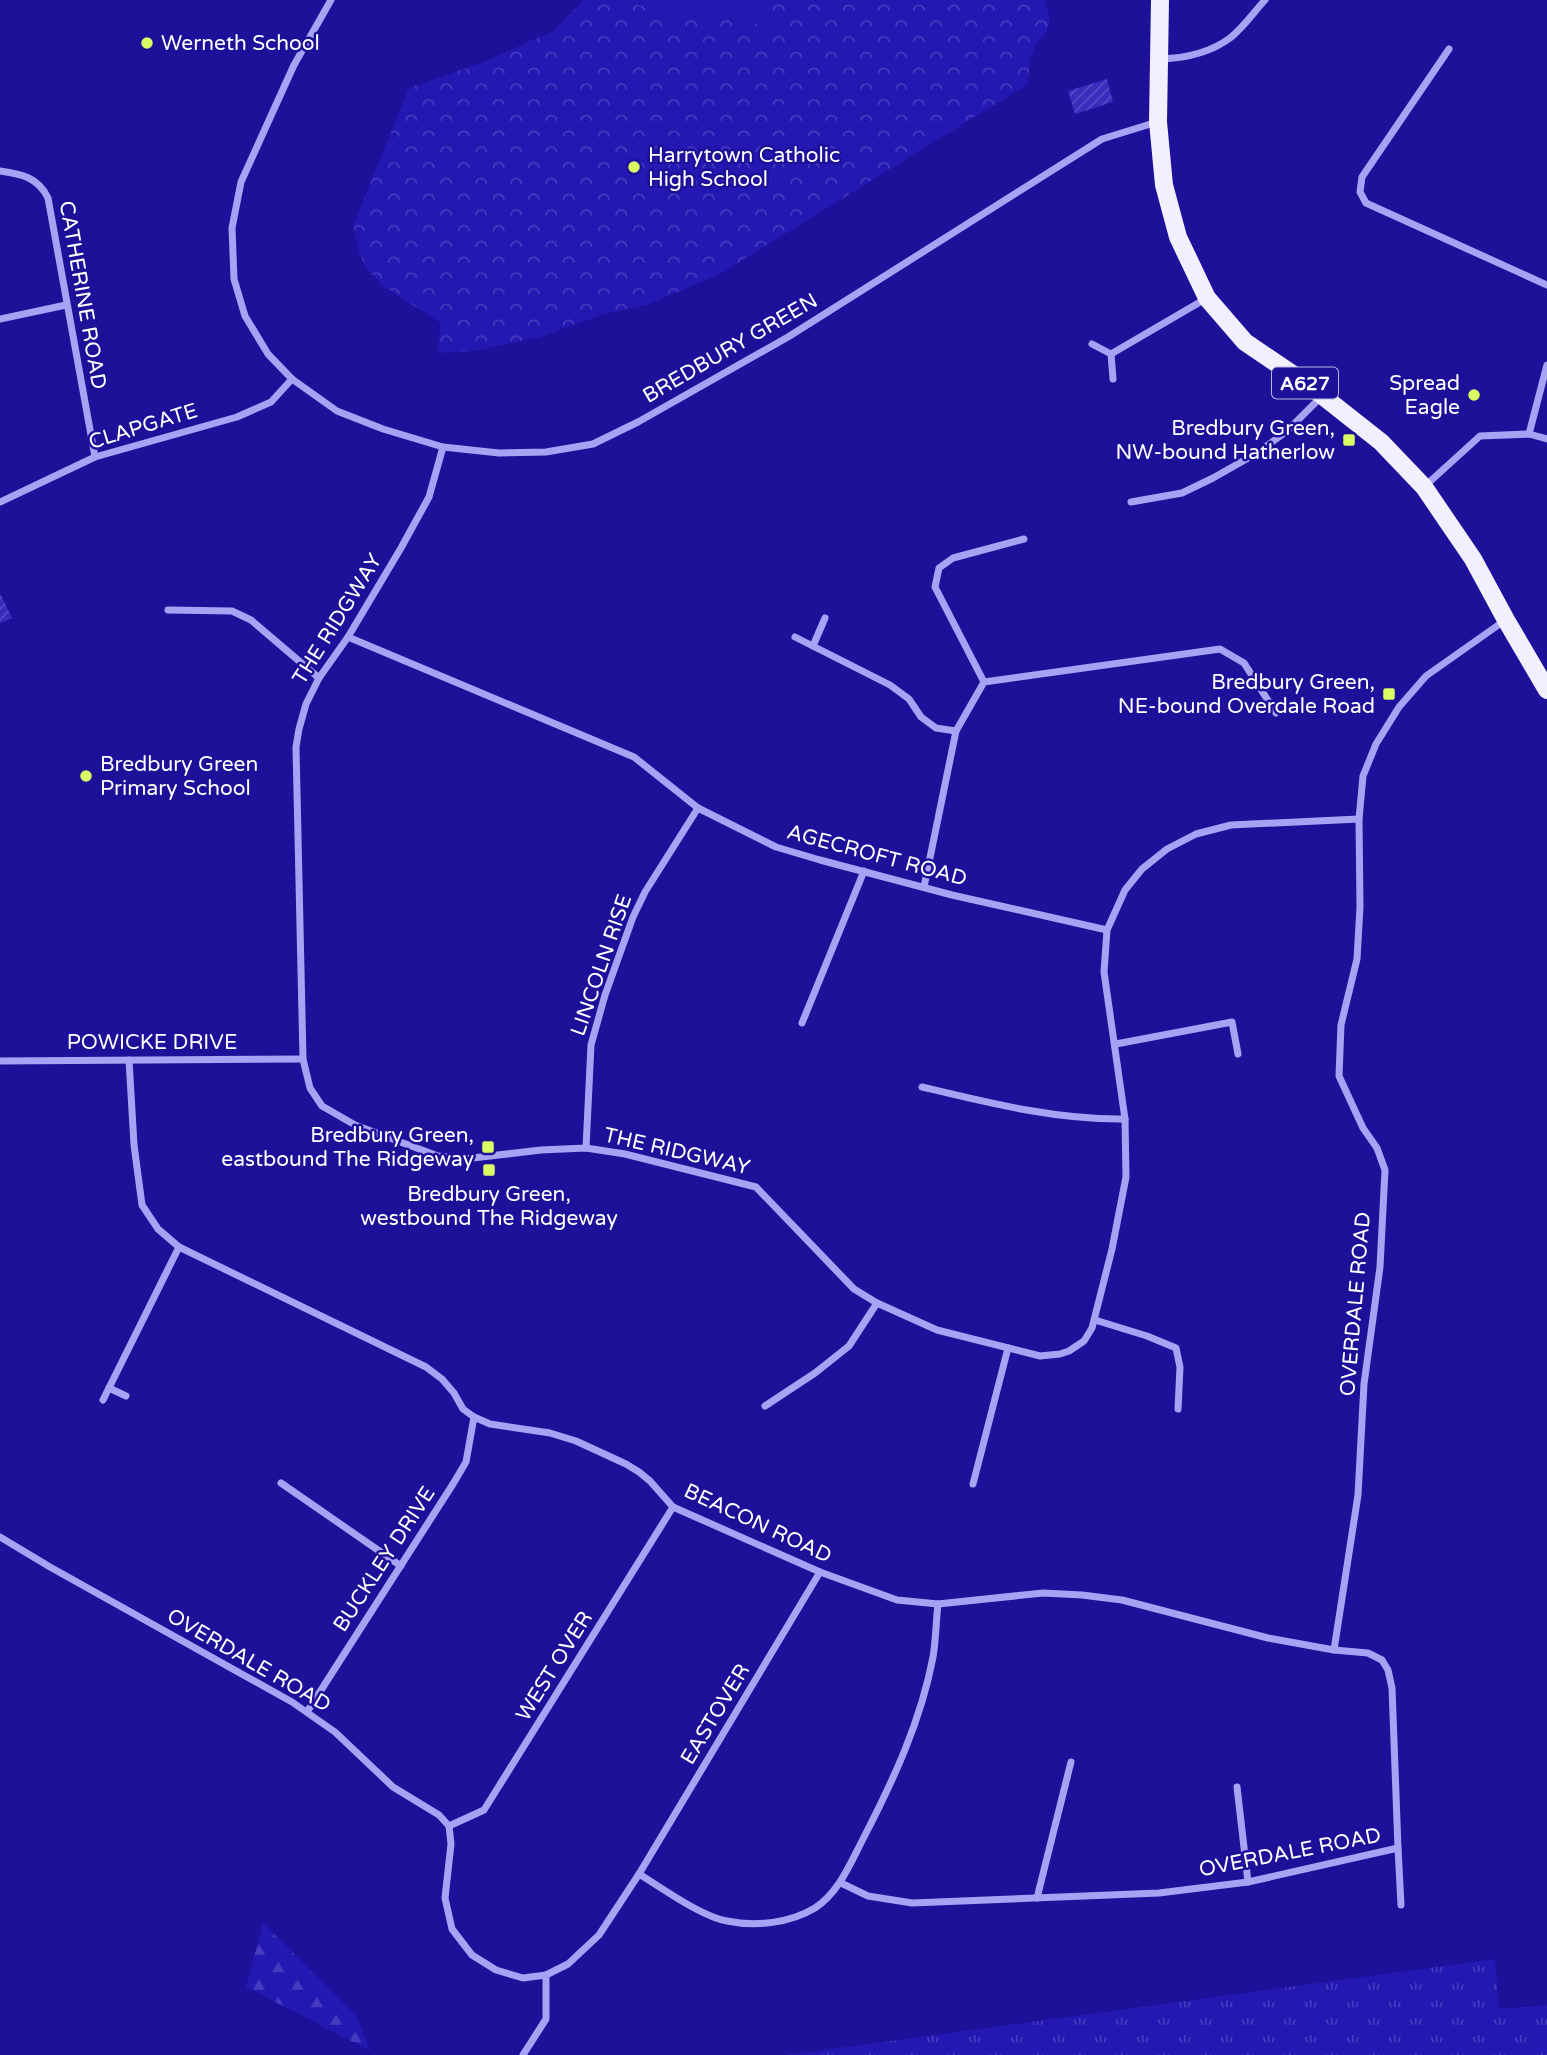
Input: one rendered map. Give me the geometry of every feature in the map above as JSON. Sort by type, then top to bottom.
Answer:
[{"type":"main road","name":"A627","points":[[1160,0],[1158,122],[1164,185],[1178,237],[1208,298],[1245,342],[1322,396],[1381,442],[1424,487],[1473,559],[1547,690]]},
{"type":"street","name":"BREDBURY GREEN","points":[[331,0],[294,65],[241,181],[233,228],[234,279],[245,316],[268,354],[292,379],[337,411],[383,429],[443,446],[499,453],[546,452],[593,444],[638,422],[788,337],[1102,139],[1158,122]]},
{"type":"street","points":[[1160,59],[1203,52],[1231,37],[1265,0]]},
{"type":"street","points":[[1449,49],[1362,177],[1360,192],[1367,203],[1547,285]]},
{"type":"street","name":"CATHERINE ROAD","points":[[0,170],[32,178],[44,189],[48,198],[95,457]]},
{"type":"street","points":[[1111,354],[1208,298]]},
{"type":"street","points":[[0,319],[66,305]]},
{"type":"street","points":[[1092,344],[1111,354]]},
{"type":"street","points":[[1111,354],[1113,379]]},
{"type":"street","points":[[1529,433],[1547,365]]},
{"type":"street","name":"CLAPGATE","points":[[0,502],[95,457],[237,417],[271,402],[292,379]]},
{"type":"street","points":[[1131,502],[1182,493],[1213,478],[1257,453],[1287,431],[1322,396]]},
{"type":"street","points":[[1424,487],[1480,436],[1529,433],[1547,439]]},
{"type":"street","name":"THE RIDGWAY","points":[[443,446],[429,497],[348,637],[319,678],[303,716],[295,756],[303,1059],[310,1088],[322,1106],[355,1125],[438,1156],[464,1159],[586,1148],[625,1154],[755,1187],[854,1289],[877,1303],[937,1330],[1040,1356],[1060,1354],[1084,1340],[1095,1320],[1126,1177],[1125,1119],[1104,972],[1107,930],[1125,890],[1142,869],[1167,849],[1196,834],[1231,825],[1359,819]]},
{"type":"street","points":[[984,682],[935,587],[939,568],[953,558],[1024,539]]},
{"type":"street","points":[[168,610],[232,611],[251,620],[319,678]]},
{"type":"street","points":[[813,646],[825,618]]},
{"type":"street","name":"OVERDALE ROAD","points":[[841,1883],[868,1896],[912,1903],[1159,1893],[1248,1882],[1398,1848],[1392,1688],[1388,1670],[1382,1660],[1368,1653],[1334,1650],[1358,1495],[1364,1384],[1380,1267],[1385,1170],[1377,1148],[1363,1128],[1339,1076],[1341,1024],[1357,959],[1360,907],[1359,819],[1363,776],[1376,744],[1399,707],[1426,676],[1506,620]]},
{"type":"street","points":[[795,636],[890,685],[909,699],[921,717],[936,728],[957,732]]},
{"type":"street","name":"AGECROFT ROAD","points":[[348,637],[634,757],[698,808],[776,847],[924,887],[1107,930]]},
{"type":"street","points":[[984,682],[1220,649],[1244,663],[1276,713]]},
{"type":"street","points":[[924,887],[957,732],[984,682]]},
{"type":"street","name":"LINCOLN RISE","points":[[586,1148],[590,1045],[605,995],[633,917],[645,892],[698,808]]},
{"type":"street","points":[[802,1023],[864,871]]},
{"type":"street","points":[[1116,1044],[1232,1021],[1238,1054]]},
{"type":"street","name":"POWICKE DRIVE","points":[[0,1061],[303,1059]]},
{"type":"street","points":[[129,1060],[134,1145],[142,1205],[159,1229],[178,1247],[426,1367],[442,1379],[454,1392],[463,1409],[474,1417]]},
{"type":"street","points":[[922,1087],[1021,1111],[1125,1119]]},
{"type":"street","points":[[103,1400],[178,1247]]},
{"type":"street","points":[[765,1406],[815,1373],[849,1346],[877,1303]]},
{"type":"street","points":[[1095,1320],[1176,1348],[1180,1367],[1178,1409]]},
{"type":"street","points":[[972,1484],[1008,1348]]},
{"type":"street","points":[[109,1388],[126,1396]]},
{"type":"street","name":"BEACON ROAD","points":[[474,1417],[490,1424],[550,1433],[589,1447],[639,1472],[673,1507],[820,1572],[897,1600],[938,1604],[1044,1593],[1082,1595],[1122,1600],[1268,1639],[1334,1650]]},
{"type":"street","name":"BUCKLEY DRIVE","points":[[307,1712],[466,1462],[474,1417]]},
{"type":"street","points":[[281,1483],[401,1566]]},
{"type":"street","name":"WEST OVER","points":[[449,1826],[484,1810],[673,1507]]},
{"type":"street","name":"OVERDALE ROAD","points":[[0,1537],[307,1712],[335,1732],[393,1787],[439,1815],[449,1826]]},
{"type":"street","name":"EASTOVER","points":[[639,1874],[820,1572]]},
{"type":"street","points":[[449,1826],[452,1854],[447,1868],[445,1898],[452,1929],[472,1955],[496,1970],[523,1978],[546,1975],[568,1964],[599,1935],[639,1874],[690,1905],[726,1921],[761,1924],[791,1918],[816,1907],[841,1883],[909,1742],[933,1656],[938,1604]]},
{"type":"street","points":[[1037,1898],[1071,1762]]},
{"type":"street","points":[[1237,1787],[1248,1882]]},
{"type":"street","points":[[1398,1848],[1401,1905]]},
{"type":"street","points":[[523,2055],[547,2019],[546,1975]]},
{"type":"green space","name":"Harrytown Catholic High School","points":[[583,0],[638,0],[638,5],[768,26],[772,0],[1045,0],[1049,21],[1046,32],[1031,56],[1028,84],[720,274],[647,305],[604,314],[540,337],[474,351],[437,353],[441,323],[383,286],[367,269],[360,255],[353,226],[409,88],[484,62],[553,31]]},
{"type":"green space","points":[[638,0],[772,0],[768,26],[638,5]]},
{"type":"green space","points":[[263,1923],[356,2016],[371,2051],[246,1987]]},
{"type":"green space","points":[[1495,1959],[1499,2009],[1547,2005],[1547,2055],[787,2055]]},
{"type":"building","points":[[1107,79],[1113,102],[1075,114],[1068,91]]},
{"type":"building","points":[[0,593],[12,618],[0,623]]},
{"type":"place","name":"Werneth School","points":[[147,43]]},
{"type":"place","name":"Harrytown Catholic High School","points":[[634,167]]},
{"type":"place","name":"Spread Eagle","points":[[1474,395]]},
{"type":"place","name":"Bredbury Green, NW-bound Hatherlow","points":[[1349,440]]},
{"type":"place","name":"Bredbury Green, NE-bound Overdale Road","points":[[1389,694]]},
{"type":"place","name":"Bredbury Green Primary School","points":[[86,776]]},
{"type":"place","name":"Bredbury Green, eastbound The Ridgeway","points":[[488,1147]]},
{"type":"place","name":"Bredbury Green, westbound The Ridgeway","points":[[489,1170]]}]
